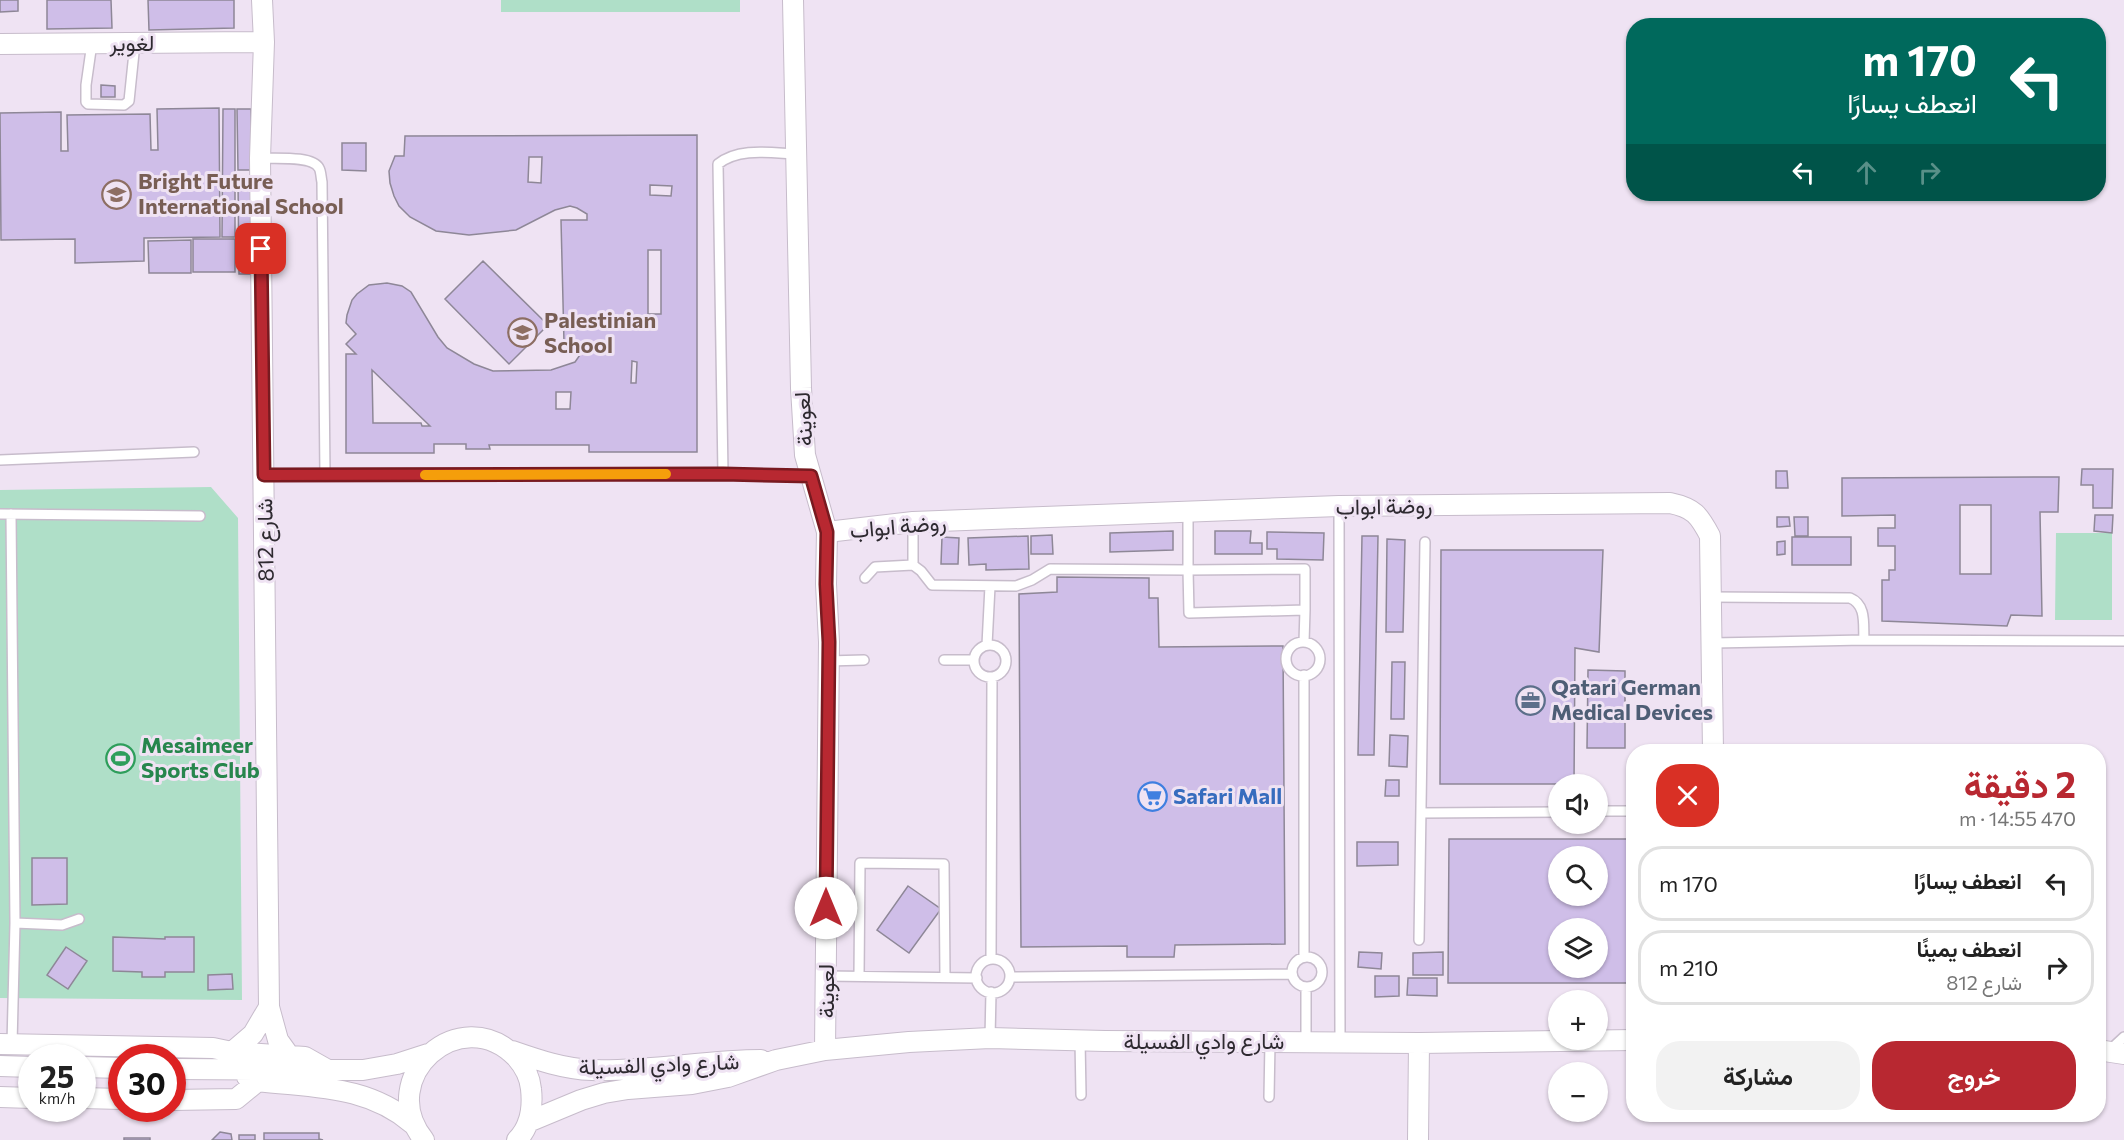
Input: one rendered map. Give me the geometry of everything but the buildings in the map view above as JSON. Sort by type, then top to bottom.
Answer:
[{"type":"street","name":"شارع 812","points":[[262,0],[264,42],[260,158],[269,1007],[278,1040],[288,1054]]},
{"type":"street","name":"لعوينة","points":[[793,0],[801,388],[805,455],[827,532],[825,1050]]},
{"type":"street","name":"لغوير","points":[[0,44],[264,42]]},
{"type":"street","name":"روضة ابواب","points":[[827,532],[913,522],[1339,506],[1670,503],[1687,507],[1695,513],[1710,536],[1713,744]]},
{"type":"street","points":[[230,1061],[253,1034],[269,1007]]},
{"type":"street","name":"شارع وادي الفسيلة","points":[[428,1054],[443,1044],[459,1038],[476,1038],[493,1041],[508,1050],[549,1064],[591,1070],[663,1067],[735,1060],[776,1060]]},
{"type":"street","name":"شارع وادي الفسيلة","points":[[528,1122],[604,1093],[692,1084],[728,1077],[776,1060],[825,1050],[909,1042],[990,1038],[1419,1043],[1626,1040]]},
{"type":"street","points":[[1418,1140],[1419,1043]]},
{"type":"street","points":[[6,1044],[213,1048],[258,1081],[361,1094],[389,1106],[418,1132]]},
{"type":"street","points":[[508,1050],[522,1064],[531,1083],[533,1103],[528,1122],[517,1140]]},
{"type":"street","points":[[186,1067],[288,1054],[306,1057],[328,1070]]},
{"type":"street","points":[[230,1061],[328,1070],[380,1068],[428,1054]]},
{"type":"street","points":[[418,1132],[409,1106],[410,1087],[417,1069],[428,1054]]},
{"type":"street","points":[[0,1066],[18,1067]]},
{"type":"street","points":[[186,1100],[236,1099],[258,1081]]},
{"type":"street","points":[[0,1097],[18,1098]]},
{"type":"lane","points":[[92,43],[86,102],[124,105],[129,101],[135,43]]},
{"type":"lane","points":[[723,474],[718,164],[726,157],[745,153],[796,154]]},
{"type":"lane","points":[[260,158],[302,159],[313,162],[319,167],[322,182],[325,475]]},
{"type":"lane","points":[[0,460],[194,452]]},
{"type":"lane","points":[[264,475],[723,474],[811,476]]},
{"type":"lane","points":[[1339,506],[1340,1041]]},
{"type":"lane","points":[[1188,512],[1189,614],[1305,610]]},
{"type":"lane","points":[[0,514],[200,516]]},
{"type":"lane","points":[[6,1044],[15,923],[12,514]]},
{"type":"lane","points":[[913,522],[913,565]]},
{"type":"lane","points":[[1419,940],[1425,542]]},
{"type":"lane","points":[[865,578],[875,567],[913,565],[932,585],[990,586],[1016,586],[1050,569],[1305,569],[1304,642]]},
{"type":"lane","points":[[987,645],[990,586]]},
{"type":"lane","points":[[1711,597],[1850,598],[1858,602],[1862,609],[1864,640]]},
{"type":"lane","points":[[1713,643],[1864,640],[2124,641]]},
{"type":"lane","points":[[1304,642],[1314,646],[1320,658],[1318,668],[1304,675],[1292,671],[1287,658],[1293,645],[1304,642]]},
{"type":"lane","points":[[987,645],[1000,648],[1006,659],[1003,671],[992,678],[980,675],[974,668],[973,660],[976,651],[987,645]]},
{"type":"lane","points":[[1320,658],[1340,658]]},
{"type":"lane","points":[[828,661],[864,660]]},
{"type":"lane","points":[[944,660],[973,660]]},
{"type":"lane","points":[[1304,675],[1304,957]]},
{"type":"lane","points":[[991,959],[992,678]]},
{"type":"lane","points":[[1608,812],[1626,811]]},
{"type":"lane","points":[[1421,813],[1548,812]]},
{"type":"lane","points":[[859,976],[860,863],[872,863],[944,864],[945,977]]},
{"type":"lane","points":[[15,923],[62,925],[79,919]]},
{"type":"lane","points":[[1304,957],[1317,961],[1322,972],[1316,984],[1306,987],[1298,984],[1292,974],[1296,962],[1304,957]]},
{"type":"lane","points":[[991,959],[1005,964],[1010,977],[1004,989],[991,992],[981,988],[977,978],[979,968],[986,960],[991,959]]},
{"type":"lane","points":[[1322,972],[1341,973]]},
{"type":"lane","points":[[1010,977],[1292,974]]},
{"type":"lane","points":[[826,976],[977,978]]},
{"type":"lane","points":[[1306,987],[1306,1041]]},
{"type":"lane","points":[[990,1038],[991,992]]},
{"type":"lane","points":[[2110,1052],[2124,1037]]},
{"type":"lane","points":[[1080,1040],[1081,1095]]},
{"type":"lane","points":[[1269,1097],[1270,1042]]},
{"type":"green space","points":[[501,0],[740,0],[740,12],[501,12]]},
{"type":"green space","name":"Mesaimeer Sports Club","points":[[211,487],[238,518],[242,1000],[0,998],[0,490]]},
{"type":"green space","points":[[2056,533],[2112,533],[2112,620],[2055,620]]},
{"type":"slow traffic","points":[[425,475],[666,474]]},
{"type":"place","name":"Bright Future International School","points":[[117,194]]},
{"type":"place","name":"Palestinian School","points":[[523,333]]},
{"type":"place","name":"Qatari German Medical Devices","points":[[1530,700]]},
{"type":"place","name":"Mesaimeer Sports Club","points":[[120,758]]},
{"type":"place","name":"Safari Mall","points":[[1152,796]]},
{"type":"route","points":[[261,249],[264,475],[723,474],[811,476],[827,532],[826,584],[829,642],[826,908]]}]
